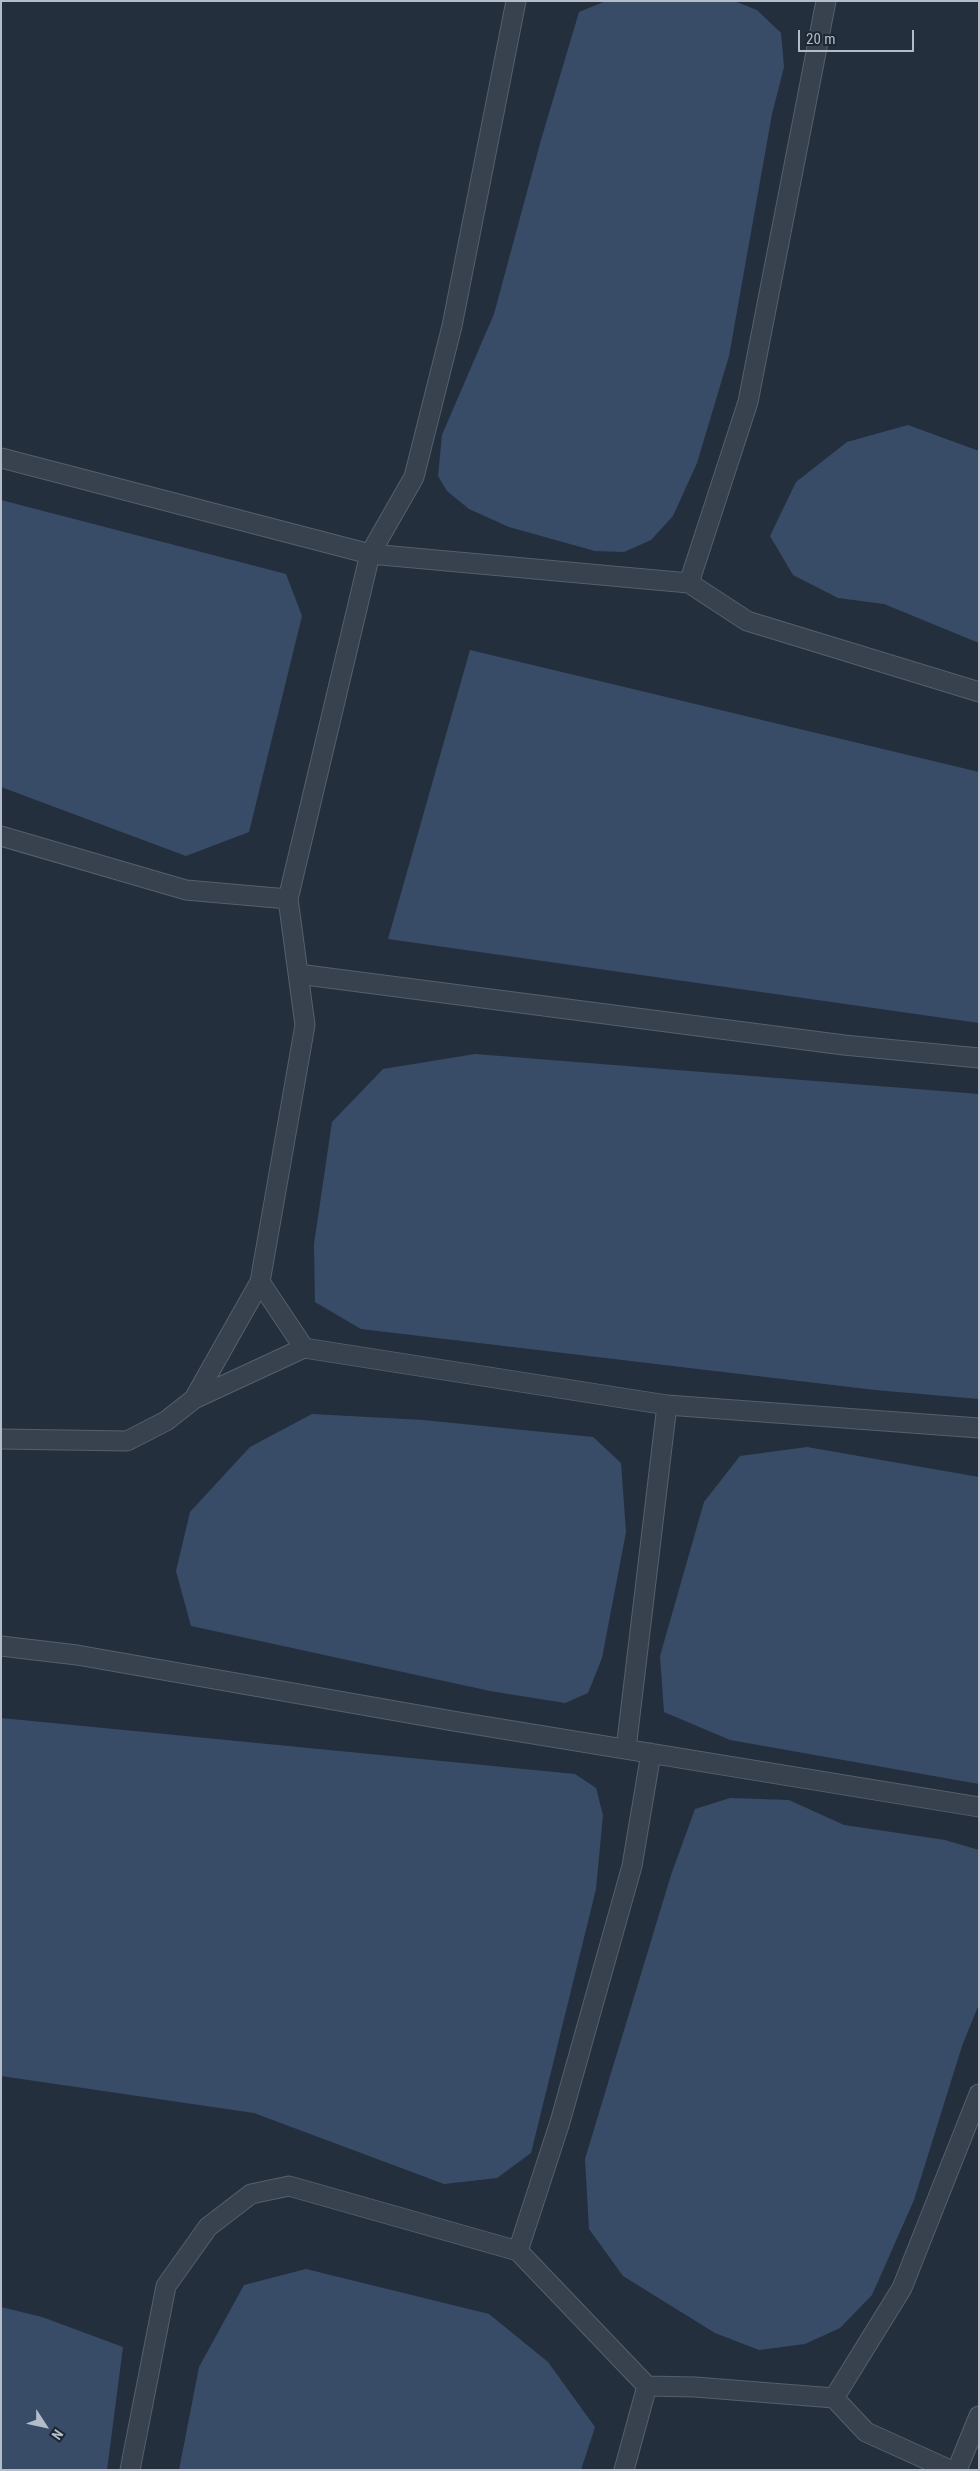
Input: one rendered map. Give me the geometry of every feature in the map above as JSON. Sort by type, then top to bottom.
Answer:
[{"type":"lane","points":[[194,1399],[260,1282],[305,1025],[288,899],[370,554],[414,477],[452,326],[516,1]]},
{"type":"lane","points":[[689,582],[748,402],[826,1]]},
{"type":"lane","points":[[1,458],[370,554],[689,582],[748,621],[979,692]]},
{"type":"lane","points":[[1,836],[186,890],[288,899]]},
{"type":"lane","points":[[298,974],[844,1045],[979,1058]]},
{"type":"lane","points":[[260,1282],[304,1348]]},
{"type":"lane","points":[[1,1438],[127,1441],[166,1421],[194,1399],[304,1348],[667,1405],[979,1428]]},
{"type":"lane","points":[[626,1749],[667,1405]]},
{"type":"lane","points":[[1,1646],[77,1655],[979,1807]]},
{"type":"lane","points":[[518,2251],[560,2122],[632,1866],[651,1753]]},
{"type":"lane","points":[[834,2398],[902,2288],[979,2094]]},
{"type":"lane","points":[[130,2470],[166,2286],[208,2227],[251,2194],[289,2186],[518,2251],[647,2386],[695,2387],[834,2398],[866,2432],[950,2470]]},
{"type":"lane","points":[[624,2470],[647,2386]]},
{"type":"lane","points":[[957,2470],[979,2416]]},
{"type":"water","points":[[606,1],[734,1],[757,10],[781,33],[784,67],[772,114],[729,356],[697,463],[673,516],[651,540],[624,552],[595,551],[509,527],[469,509],[447,491],[438,476],[442,435],[494,314],[541,140],[579,12]]},
{"type":"water","points":[[908,425],[979,451],[979,643],[884,604],[838,598],[793,575],[770,536],[796,482],[847,442]]},
{"type":"water","points":[[1,500],[286,574],[302,616],[249,832],[186,856],[1,787]]},
{"type":"water","points":[[470,650],[979,772],[979,1023],[388,939]]},
{"type":"water","points":[[475,1054],[979,1094],[979,1399],[875,1390],[361,1329],[315,1302],[314,1244],[332,1122],[383,1069]]},
{"type":"water","points":[[312,1414],[423,1420],[593,1437],[621,1463],[626,1532],[602,1658],[588,1693],[565,1703],[490,1691],[191,1626],[176,1571],[190,1512],[250,1447]]},
{"type":"water","points":[[807,1447],[979,1477],[979,1784],[730,1740],[664,1712],[660,1656],[704,1502],[740,1456]]},
{"type":"water","points":[[1,1718],[575,1774],[596,1788],[603,1815],[596,1889],[531,2153],[497,2178],[444,2184],[254,2113],[1,2076]]},
{"type":"water","points":[[730,1798],[789,1800],[844,1825],[945,1840],[979,1850],[979,2004],[962,2046],[914,2200],[872,2295],[840,2328],[805,2344],[759,2350],[715,2333],[623,2276],[589,2229],[585,2159],[671,1875],[695,1809]]},
{"type":"water","points":[[306,2269],[489,2314],[548,2362],[595,2427],[581,2470],[179,2470],[199,2367],[244,2285]]},
{"type":"water","points":[[1,2307],[42,2317],[123,2347],[107,2470],[1,2470]]}]
